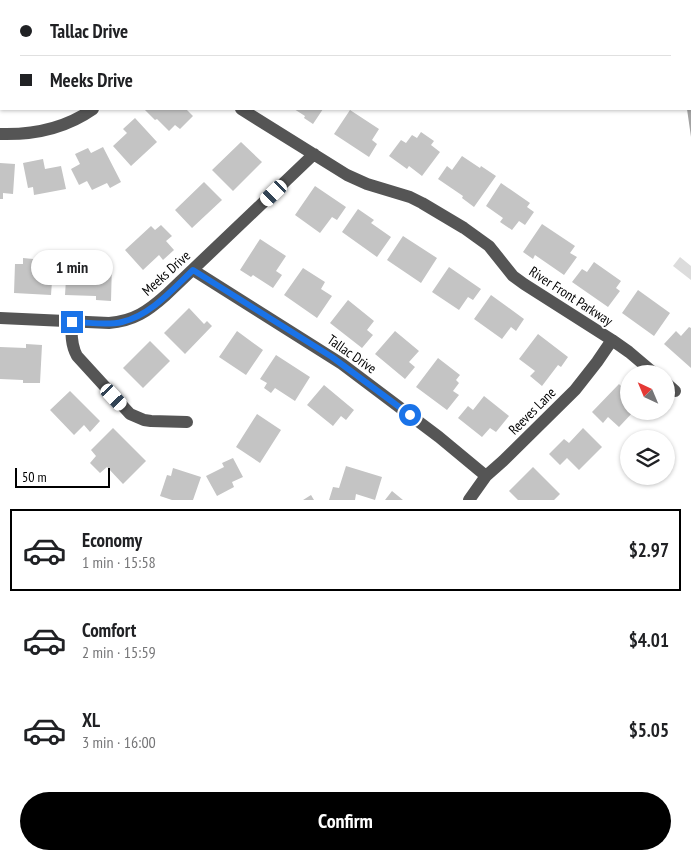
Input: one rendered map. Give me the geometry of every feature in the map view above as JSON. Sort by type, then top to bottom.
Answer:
[{"type":"street","points":[[0,134],[36,132],[78,118],[91,110]]},
{"type":"street","name":"River Front Parkway","points":[[243,110],[347,175],[367,184],[410,197],[464,228],[489,246],[513,276],[612,340],[644,365]]},
{"type":"street","name":"Meeks Drive","points":[[0,318],[109,323],[122,322],[144,313],[193,270],[314,154]]},
{"type":"street","name":"Tallac Drive","points":[[193,270],[352,371],[439,437],[486,476]]},
{"type":"street","points":[[72,322],[71,340],[77,356],[130,414],[151,422],[187,422]]},
{"type":"street","name":"Reeves Lane","points":[[469,500],[486,476],[575,390],[612,340]]},
{"type":"shaded area","points":[[687,110],[691,110],[691,137]]},
{"type":"shaded area","points":[[680,257],[691,266],[691,280],[673,266]]},
{"type":"building","points":[[145,110],[187,110],[193,116],[180,129],[175,125],[169,131],[157,119],[155,120]]},
{"type":"building","points":[[296,110],[322,110],[313,124],[304,118],[305,116]]},
{"type":"building","points":[[350,110],[379,129],[372,140],[377,144],[369,157],[334,134]]},
{"type":"building","points":[[135,118],[157,142],[131,166],[113,146],[127,133],[123,129]]},
{"type":"building","points":[[421,132],[434,141],[431,145],[440,152],[422,176],[409,166],[407,169],[389,156],[401,140],[406,143],[412,135],[417,138]]},
{"type":"building","points":[[241,142],[262,162],[233,191],[212,170]]},
{"type":"building","points":[[103,147],[121,182],[110,188],[107,183],[92,190],[87,181],[79,185],[71,169],[80,164],[75,154],[88,148],[91,153]]},
{"type":"building","points":[[462,156],[496,176],[474,207],[462,198],[463,196],[438,179],[447,166],[452,170]]},
{"type":"building","points":[[43,159],[45,169],[61,166],[66,189],[34,195],[33,187],[28,188],[23,163]]},
{"type":"building","points":[[0,163],[15,164],[13,194],[3,193],[3,199],[0,199]]},
{"type":"building","points":[[204,182],[222,200],[192,228],[175,210]]},
{"type":"building","points":[[501,183],[530,203],[527,207],[534,212],[525,225],[519,221],[512,230],[500,222],[503,218],[486,206]]},
{"type":"building","points":[[315,186],[346,207],[337,220],[332,217],[320,233],[295,215]]},
{"type":"building","points":[[358,209],[374,220],[371,223],[391,237],[377,257],[342,232]]},
{"type":"building","points":[[542,224],[575,246],[570,253],[577,257],[564,275],[535,255],[533,259],[523,252]]},
{"type":"building","points":[[161,225],[172,236],[166,241],[174,250],[163,260],[159,255],[143,270],[125,250],[151,226],[155,230]]},
{"type":"building","points":[[403,236],[437,258],[421,283],[387,260]]},
{"type":"building","points":[[260,239],[286,256],[276,271],[282,275],[273,288],[253,275],[251,277],[240,270]]},
{"type":"building","points":[[44,253],[54,254],[51,295],[14,293],[15,264],[23,264],[23,258],[44,260]]},
{"type":"building","points":[[74,262],[112,263],[111,301],[96,300],[96,296],[65,295],[66,279],[74,279]]},
{"type":"building","points":[[594,262],[621,281],[616,288],[620,291],[608,307],[572,282],[582,269],[587,272]]},
{"type":"building","points":[[449,267],[481,289],[473,300],[468,297],[459,310],[432,292]]},
{"type":"building","points":[[303,268],[325,282],[321,289],[332,296],[317,318],[284,295]]},
{"type":"building","points":[[638,290],[670,313],[654,336],[622,313]]},
{"type":"building","points":[[491,295],[524,319],[516,331],[511,327],[502,339],[474,319]]},
{"type":"building","points":[[348,300],[374,321],[367,330],[373,335],[362,348],[330,323]]},
{"type":"building","points":[[189,308],[204,324],[207,321],[212,326],[185,354],[164,333]]},
{"type":"building","points":[[689,327],[691,328],[691,368],[664,344],[676,331],[681,336]]},
{"type":"building","points":[[237,331],[263,350],[246,375],[219,357]]},
{"type":"building","points":[[395,331],[419,351],[409,362],[415,367],[405,379],[375,354]]},
{"type":"building","points":[[538,334],[568,357],[561,367],[558,365],[542,386],[530,376],[535,371],[519,359]]},
{"type":"building","points":[[150,341],[170,361],[143,388],[123,368]]},
{"type":"building","points":[[26,344],[42,345],[40,383],[23,383],[23,380],[0,379],[0,347],[26,348]]},
{"type":"building","points":[[276,355],[310,377],[295,401],[275,388],[271,393],[264,388],[267,383],[260,379]]},
{"type":"building","points":[[438,358],[460,375],[456,380],[459,383],[453,391],[459,395],[447,410],[416,387]]},
{"type":"building","points":[[324,385],[354,410],[346,420],[341,416],[333,426],[307,405]]},
{"type":"building","points":[[620,385],[620,420],[626,420],[619,427],[608,417],[603,423],[592,412]]},
{"type":"building","points":[[70,391],[100,421],[90,432],[84,425],[74,435],[50,410]]},
{"type":"building","points":[[484,396],[509,416],[496,432],[490,428],[482,437],[458,418],[468,406],[473,410]]},
{"type":"building","points":[[257,414],[281,430],[260,463],[236,447]]},
{"type":"building","points":[[113,428],[146,461],[123,484],[107,467],[100,473],[90,463],[96,456],[91,450]]},
{"type":"building","points":[[583,428],[602,447],[579,470],[567,458],[560,465],[549,454],[564,439],[569,443]]},
{"type":"building","points":[[233,458],[243,477],[232,482],[234,487],[217,496],[206,476],[224,467],[222,463]]},
{"type":"building","points":[[346,466],[382,477],[375,500],[356,494],[355,500],[329,500],[333,487],[339,488]]},
{"type":"building","points":[[533,467],[560,494],[554,500],[518,500],[509,491]]},
{"type":"building","points":[[173,468],[201,477],[193,500],[172,500],[160,496],[167,475],[171,476]]},
{"type":"building","points":[[392,491],[403,500],[385,500]]},
{"type":"building","points":[[311,495],[314,500],[303,500]]},
{"type":"route","points":[[72,322],[109,323],[122,322],[133,318],[155,305],[193,270],[332,357],[410,415]]}]
